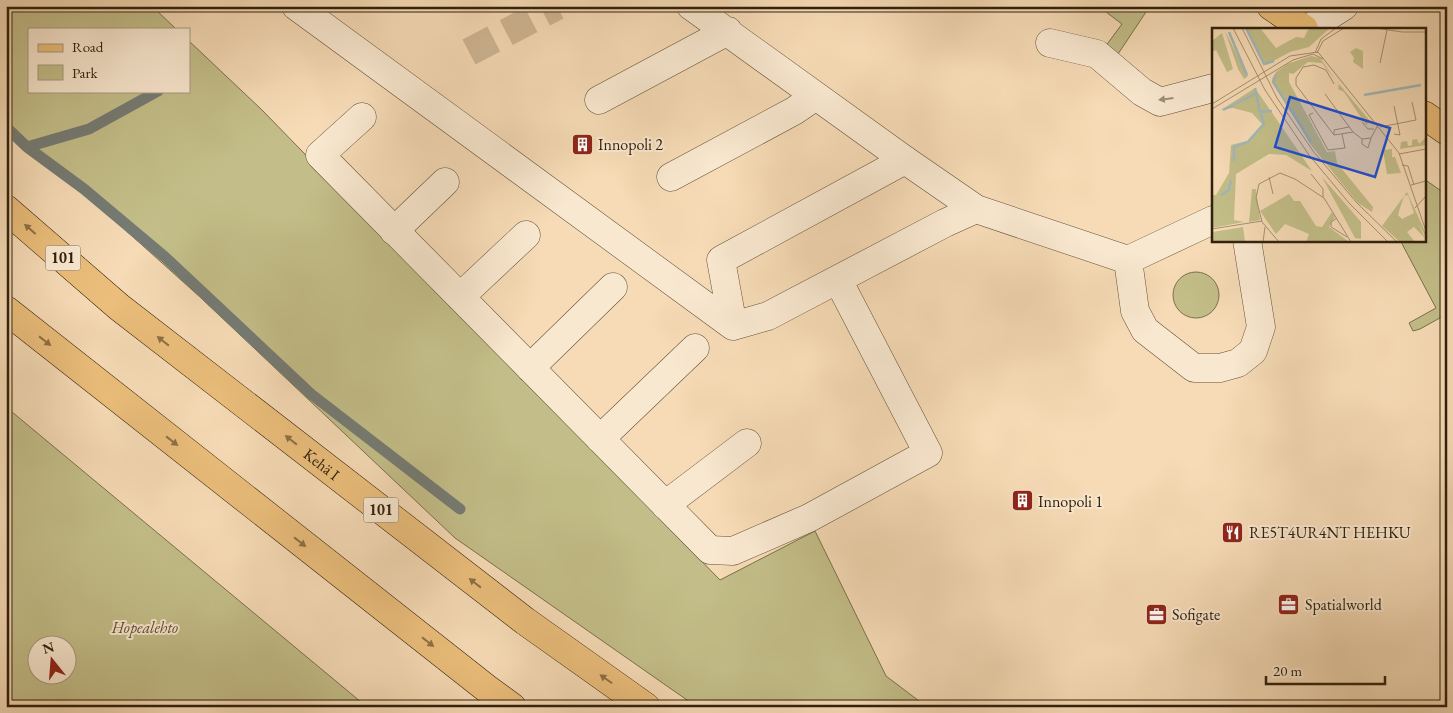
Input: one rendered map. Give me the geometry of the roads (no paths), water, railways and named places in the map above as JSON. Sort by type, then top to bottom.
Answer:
[{"type":"main road","points":[[1426,116],[1447,131]]},
{"type":"main road","name":"Kehä I","points":[[6,209],[119,307],[524,621],[646,707]]},
{"type":"main road","points":[[6,310],[470,676],[512,707]]},
{"type":"lane","points":[[296,6],[733,326]]},
{"type":"lane","points":[[691,6],[976,209],[1128,260],[1212,220]]},
{"type":"lane","points":[[1310,28],[1344,6]]},
{"type":"lane","points":[[599,100],[728,31]]},
{"type":"lane","points":[[1050,43],[1097,54],[1142,92],[1160,102],[1212,88]]},
{"type":"lane","points":[[671,177],[794,111],[816,96]]},
{"type":"lane","points":[[362,117],[320,155],[710,550],[734,551],[809,518],[928,453],[838,280]]},
{"type":"lane","points":[[733,326],[720,260],[905,160]]},
{"type":"lane","points":[[394,231],[445,182]]},
{"type":"lane","points":[[733,326],[768,316],[945,223],[976,209]]},
{"type":"lane","points":[[460,297],[526,235]]},
{"type":"lane","points":[[1128,260],[1135,311],[1145,330],[1194,368],[1220,368],[1238,363],[1253,351],[1261,327],[1247,241]]},
{"type":"lane","points":[[530,368],[614,287]]},
{"type":"lane","points":[[600,439],[695,348]]},
{"type":"lane","points":[[666,505],[747,443]]},
{"type":"waterway","points":[[27,147],[89,129],[156,92]]},
{"type":"waterway","points":[[6,127],[27,147],[84,189],[165,257],[311,394],[460,509]]},
{"type":"tunnel","points":[[469,52],[557,6]]},
{"type":"place","name":"Innopoli 2","points":[[582,144]]},
{"type":"place","name":"Innopoli 1","points":[[1022,501]]},
{"type":"place","name":"RE5T4UR4NT HEHKU","points":[[1233,532]]},
{"type":"place","name":"Spatialworld","points":[[1289,604]]},
{"type":"place","name":"Sofigate","points":[[1156,614]]},
{"type":"park label","name":"Hopealehto","points":[[145,627]]}]
